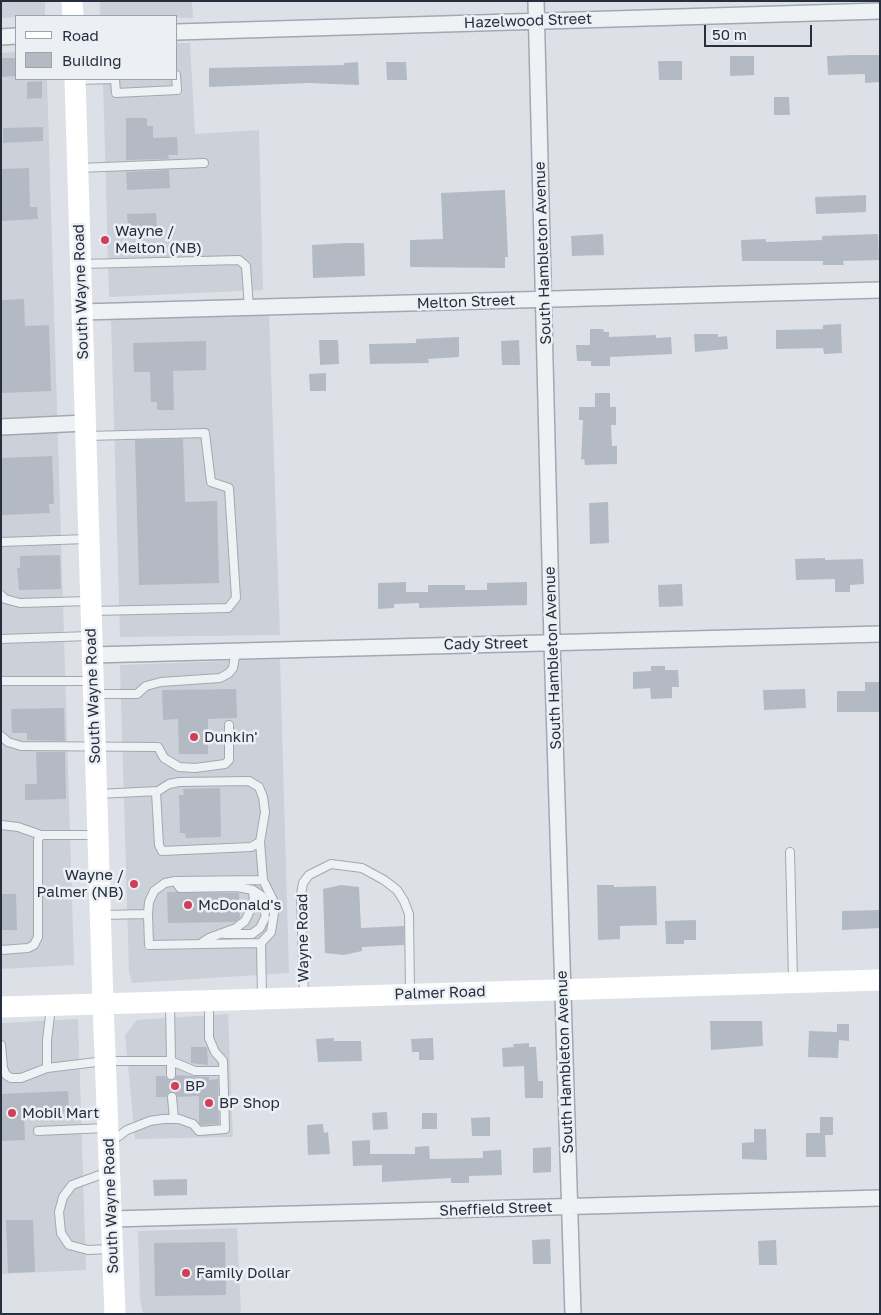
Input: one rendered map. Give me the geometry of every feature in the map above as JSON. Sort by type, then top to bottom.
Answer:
[{"type":"main road","points":[[72,1],[73,15]]},
{"type":"main road","name":"South Wayne Road","points":[[75,80],[96,794],[115,1314]]},
{"type":"main road","name":"Palmer Road","points":[[1,1007],[103,1002],[880,980]]},
{"type":"street","name":"South Hambleton Avenue","points":[[536,1],[552,642],[573,1314]]},
{"type":"street","name":"Hazelwood Street","points":[[178,32],[880,12]]},
{"type":"street","points":[[1,37],[15,36]]},
{"type":"street","name":"Melton Street","points":[[82,312],[880,290]]},
{"type":"street","points":[[1,427],[85,430]]},
{"type":"street","name":"Cady Street","points":[[92,646],[236,650],[880,634]]},
{"type":"street","name":"Sheffield Street","points":[[112,1220],[880,1198]]},
{"type":"lane","points":[[115,80],[116,93],[177,90],[176,80]]},
{"type":"lane","points":[[77,168],[204,163]]},
{"type":"lane","points":[[80,264],[239,260],[246,266],[249,308]]},
{"type":"lane","points":[[1,595],[5,599],[20,603],[228,608],[236,598],[229,488],[211,482],[205,433],[85,430]]},
{"type":"lane","points":[[1,542],[89,539]]},
{"type":"lane","points":[[1,638],[92,646]]},
{"type":"lane","points":[[1,681],[93,687],[138,694],[146,686],[161,682],[220,678],[229,673],[233,668],[236,650]]},
{"type":"lane","points":[[1,736],[8,742],[21,746],[158,747],[164,758],[179,767],[218,766],[229,760],[229,725]]},
{"type":"lane","points":[[96,794],[156,792],[169,784],[178,782],[249,781],[259,787],[263,797],[265,812],[260,842],[263,880],[273,900],[274,913],[271,932],[261,943],[262,998]]},
{"type":"lane","points":[[156,792],[159,845],[162,850],[251,847],[260,842]]},
{"type":"lane","points":[[1,825],[18,827],[41,835],[98,835]]},
{"type":"lane","points":[[1,950],[28,948],[34,945],[38,937],[38,840],[41,835]]},
{"type":"lane","points":[[790,852],[793,982]]},
{"type":"lane","name":"Wayne Road","points":[[304,997],[301,895],[303,883],[309,875],[331,864],[362,868],[384,880],[397,890],[404,901],[409,914],[410,994]]},
{"type":"lane","points":[[261,943],[149,945],[148,914],[149,902],[154,891],[165,883],[175,881],[263,880]]},
{"type":"lane","points":[[175,881],[180,888],[237,887],[253,890],[262,896],[266,905],[265,916],[260,928],[252,934],[218,934]]},
{"type":"lane","points":[[200,944],[218,934],[236,928],[245,921],[254,903],[253,890]]},
{"type":"lane","points":[[100,915],[148,914]]},
{"type":"lane","points":[[38,1131],[108,1136],[150,1121],[174,1119],[193,1124],[199,1131],[225,1130],[223,1062],[215,1052],[210,1038],[209,1000]]},
{"type":"lane","points":[[170,1001],[171,1075]]},
{"type":"lane","points":[[47,1068],[47,1040],[51,1005]]},
{"type":"lane","points":[[1,1045],[3,1068],[6,1075],[11,1078],[21,1078],[47,1068],[105,1062],[171,1062],[195,1071],[223,1070]]},
{"type":"lane","points":[[172,1097],[174,1119]]},
{"type":"lane","points":[[110,1172],[72,1184],[63,1197],[59,1212],[61,1233],[69,1245],[88,1250],[112,1249]]},
{"type":"shaded area","points":[[1,1],[45,1],[45,15],[15,15],[15,17],[1,18]]},
{"type":"shaded area","points":[[100,1],[192,1],[193,18],[178,18],[178,15],[100,15]]},
{"type":"shaded area","points":[[178,43],[190,43],[195,134],[259,130],[263,290],[109,297],[103,80],[178,80]]},
{"type":"shaded area","points":[[15,52],[15,80],[47,80],[74,965],[1,969],[1,53]]},
{"type":"shaded area","points":[[269,312],[280,635],[120,637],[111,318]]},
{"type":"shaded area","points":[[280,659],[289,973],[132,983],[129,972],[120,665]]},
{"type":"shaded area","points":[[228,1014],[233,1137],[135,1139],[125,1035],[137,1020]]},
{"type":"shaded area","points":[[78,1019],[86,1270],[1,1274],[1,1023]]},
{"type":"shaded area","points":[[237,1228],[241,1314],[143,1314],[140,1300],[138,1231]]},
{"type":"building","points":[[880,55],[880,82],[865,83],[865,74],[828,75],[827,56]]},
{"type":"building","points":[[730,56],[754,56],[754,75],[730,76]]},
{"type":"building","points":[[1,58],[15,58],[15,76],[1,77]]},
{"type":"building","points":[[658,61],[682,61],[682,80],[659,80]]},
{"type":"building","points":[[358,62],[359,85],[308,83],[209,87],[209,68],[344,65],[344,63]]},
{"type":"building","points":[[386,62],[406,62],[407,80],[387,80]]},
{"type":"building","points":[[42,81],[42,98],[27,99],[27,82]]},
{"type":"building","points":[[774,97],[789,97],[790,115],[774,115]]},
{"type":"building","points":[[126,118],[147,118],[147,126],[153,126],[153,138],[177,137],[178,155],[168,155],[169,159],[126,160]]},
{"type":"building","points":[[43,127],[43,141],[3,143],[3,128]]},
{"type":"building","points":[[29,168],[30,207],[37,207],[38,219],[1,221],[1,169]]},
{"type":"building","points":[[169,170],[170,188],[127,190],[126,172]]},
{"type":"building","points":[[505,190],[508,257],[505,257],[505,268],[410,267],[410,240],[443,239],[441,193]]},
{"type":"building","points":[[866,195],[866,212],[816,214],[815,197]]},
{"type":"building","points":[[156,213],[157,227],[128,228],[127,214]]},
{"type":"building","points":[[603,234],[604,255],[572,256],[571,236]]},
{"type":"building","points":[[878,234],[879,260],[843,261],[844,265],[823,265],[823,261],[742,261],[741,240],[766,239],[766,242],[822,240],[822,236]]},
{"type":"building","points":[[364,243],[365,276],[313,278],[312,245]]},
{"type":"building","points":[[24,299],[25,326],[49,325],[51,391],[1,393],[1,300]]},
{"type":"building","points":[[841,324],[842,353],[824,354],[823,348],[776,349],[776,330],[823,329],[823,325]]},
{"type":"building","points":[[590,329],[603,329],[604,332],[609,332],[609,337],[656,335],[656,338],[671,337],[672,354],[610,357],[610,366],[591,366],[591,361],[577,361],[576,345],[590,345]]},
{"type":"building","points":[[694,334],[718,334],[718,337],[727,336],[728,349],[695,352]]},
{"type":"building","points":[[459,337],[459,357],[428,359],[429,363],[370,364],[369,344],[416,343],[416,339]]},
{"type":"building","points":[[319,340],[338,340],[339,364],[320,365]]},
{"type":"building","points":[[519,340],[520,365],[502,365],[501,341]]},
{"type":"building","points":[[206,341],[206,370],[173,371],[174,410],[157,410],[157,402],[151,402],[150,372],[134,372],[133,343]]},
{"type":"building","points":[[326,373],[326,391],[310,391],[309,374]]},
{"type":"building","points":[[595,393],[610,393],[610,407],[616,407],[616,425],[611,425],[612,446],[617,446],[617,464],[585,465],[584,459],[581,460],[583,420],[579,420],[579,407],[595,407]]},
{"type":"building","points":[[183,439],[185,502],[217,501],[219,583],[139,585],[135,440]]},
{"type":"building","points":[[52,456],[54,504],[49,504],[50,513],[2,515],[1,458]]},
{"type":"building","points":[[608,502],[609,543],[590,544],[589,503]]},
{"type":"building","points":[[60,555],[61,589],[19,590],[17,568],[20,568],[20,556]]},
{"type":"building","points":[[825,558],[825,560],[863,559],[864,584],[850,585],[850,592],[835,592],[835,579],[796,580],[795,559]]},
{"type":"building","points":[[406,582],[406,592],[428,592],[428,585],[465,585],[465,590],[487,590],[487,583],[527,582],[527,605],[419,608],[419,603],[394,604],[394,608],[378,609],[378,583]]},
{"type":"building","points":[[682,584],[683,606],[659,607],[658,585]]},
{"type":"building","points":[[651,666],[665,666],[665,670],[678,670],[679,687],[672,687],[672,698],[651,699],[650,688],[633,689],[633,672],[651,671]]},
{"type":"building","points":[[865,682],[880,682],[880,712],[837,712],[837,691],[865,691]]},
{"type":"building","points":[[236,689],[237,718],[208,719],[208,754],[179,754],[178,719],[163,720],[162,690]]},
{"type":"building","points":[[805,689],[806,708],[764,710],[763,690]]},
{"type":"building","points":[[64,708],[65,741],[27,740],[27,733],[12,733],[11,709]]},
{"type":"building","points":[[36,752],[65,752],[66,799],[25,800],[25,784],[37,784]]},
{"type":"building","points":[[220,788],[221,837],[186,838],[185,833],[180,833],[179,795],[184,795],[183,789]]},
{"type":"building","points":[[341,885],[359,887],[361,928],[404,926],[404,945],[362,947],[362,951],[344,955],[325,953],[323,889]]},
{"type":"building","points":[[597,885],[614,885],[614,887],[656,886],[657,925],[620,926],[620,939],[598,940]]},
{"type":"building","points":[[167,892],[239,893],[240,918],[235,922],[168,923]]},
{"type":"building","points":[[1,894],[16,894],[17,930],[1,930]]},
{"type":"building","points":[[880,910],[880,928],[842,930],[842,911]]},
{"type":"building","points":[[696,920],[696,940],[684,940],[684,944],[666,944],[665,921]]},
{"type":"building","points":[[710,1021],[762,1021],[763,1046],[711,1050]]},
{"type":"building","points":[[837,1024],[849,1024],[849,1041],[839,1040],[838,1058],[808,1057],[809,1031],[837,1032]]},
{"type":"building","points":[[334,1038],[334,1041],[361,1041],[362,1061],[318,1062],[316,1039]]},
{"type":"building","points":[[433,1038],[434,1060],[419,1060],[419,1052],[412,1052],[411,1039]]},
{"type":"building","points":[[529,1043],[529,1047],[536,1047],[538,1081],[543,1081],[543,1098],[525,1098],[524,1066],[503,1067],[502,1048],[514,1047],[513,1044]]},
{"type":"building","points":[[191,1047],[207,1047],[208,1065],[191,1063]]},
{"type":"building","points":[[177,1075],[209,1077],[209,1080],[218,1079],[219,1124],[201,1125],[199,1123],[199,1096],[178,1097],[172,1091],[166,1097],[156,1097],[156,1076],[165,1076],[171,1081]]},
{"type":"building","points":[[68,1091],[69,1112],[24,1114],[25,1140],[1,1141],[1,1094]]},
{"type":"building","points":[[387,1112],[388,1129],[373,1130],[372,1113]]},
{"type":"building","points":[[422,1113],[437,1113],[437,1129],[422,1129]]},
{"type":"building","points":[[490,1117],[490,1136],[472,1136],[471,1118]]},
{"type":"building","points":[[820,1117],[833,1117],[833,1135],[825,1135],[826,1157],[806,1157],[806,1133],[820,1133]]},
{"type":"building","points":[[323,1124],[324,1133],[328,1132],[330,1154],[308,1155],[307,1125]]},
{"type":"building","points":[[754,1129],[766,1129],[767,1160],[742,1159],[742,1143],[754,1142]]},
{"type":"building","points":[[370,1140],[370,1154],[415,1154],[415,1147],[429,1146],[430,1159],[483,1158],[483,1151],[501,1150],[502,1175],[469,1176],[469,1183],[451,1183],[451,1178],[382,1182],[382,1165],[353,1166],[352,1141]]},
{"type":"building","points":[[551,1147],[551,1172],[533,1173],[533,1148]]},
{"type":"building","points":[[187,1179],[187,1195],[154,1196],[153,1180]]},
{"type":"building","points":[[6,1220],[33,1220],[35,1272],[8,1273]]},
{"type":"building","points":[[550,1239],[551,1264],[533,1264],[532,1240]]},
{"type":"building","points":[[776,1240],[777,1265],[759,1265],[758,1241]]},
{"type":"building","points":[[225,1242],[226,1295],[155,1296],[154,1243]]},
{"type":"place","name":"Wayne / Melton (NB)","points":[[105,240]]},
{"type":"place","name":"Dunkin'","points":[[194,737]]},
{"type":"place","name":"Wayne / Palmer (NB)","points":[[134,884]]},
{"type":"place","name":"McDonald's","points":[[188,905]]},
{"type":"place","name":"BP","points":[[175,1086]]},
{"type":"place","name":"BP Shop","points":[[209,1103]]},
{"type":"place","name":"Mobil Mart","points":[[12,1113]]},
{"type":"place","name":"Family Dollar","points":[[186,1273]]}]
